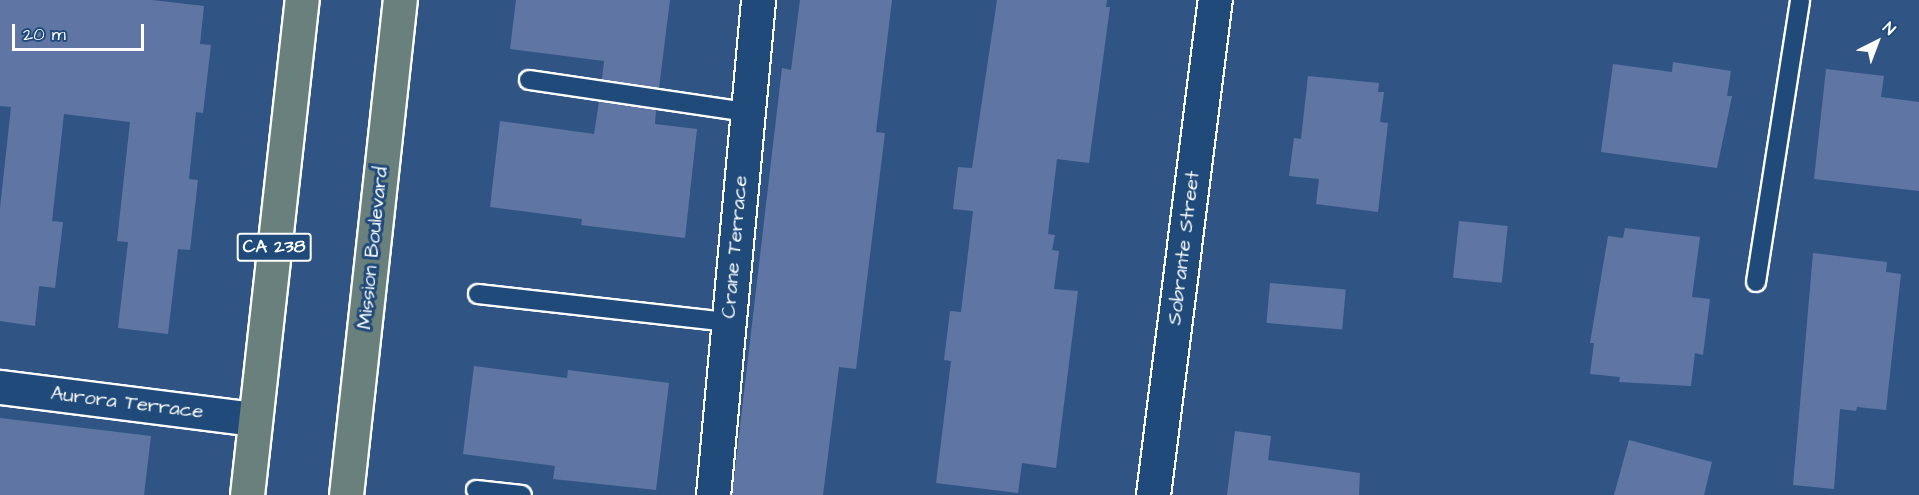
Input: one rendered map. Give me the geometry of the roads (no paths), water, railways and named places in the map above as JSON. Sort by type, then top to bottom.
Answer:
[{"type":"main road","name":"CA 238","points":[[247,495],[302,0]]},
{"type":"main road","name":"Mission Boulevard","points":[[346,495],[400,0]]},
{"type":"street","name":"Crane Terrace","points":[[713,495],[758,0]]},
{"type":"street","name":"Sobrante Street","points":[[1153,495],[1215,0]]},
{"type":"street","name":"Aurora Terrace","points":[[0,387],[254,419]]},
{"type":"lane","points":[[1756,282],[1800,0]]},
{"type":"lane","points":[[529,80],[747,112]]},
{"type":"lane","points":[[478,294],[728,322]]},
{"type":"lane","points":[[476,490],[522,495]]}]
